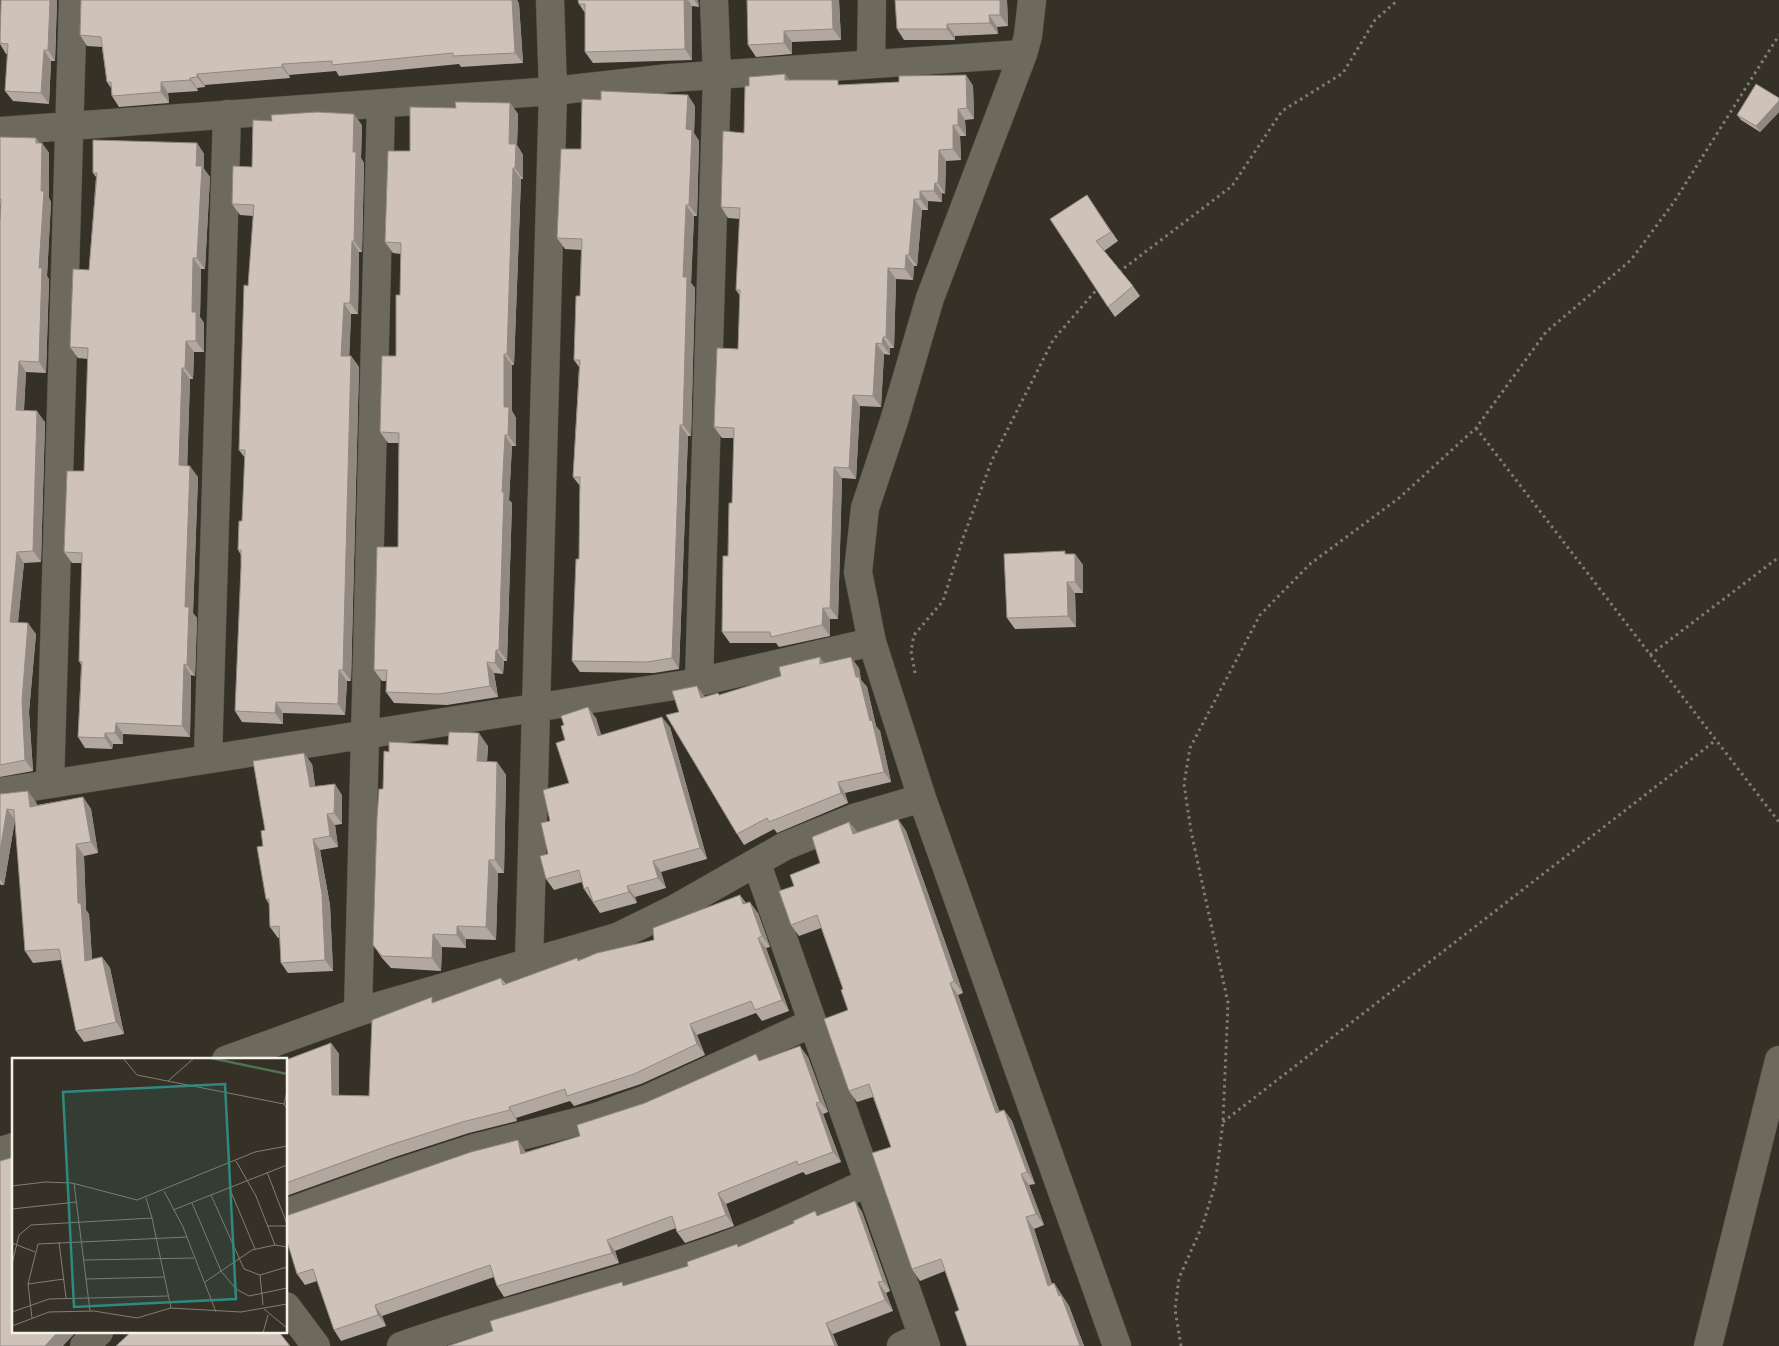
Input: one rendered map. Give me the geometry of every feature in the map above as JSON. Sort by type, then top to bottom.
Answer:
[{"type":"street","points":[[50,784],[73,0]]},
{"type":"street","points":[[529,963],[553,92],[550,0]]},
{"type":"street","points":[[699,682],[717,76],[714,0]]},
{"type":"street","points":[[871,64],[872,0]]},
{"type":"street","points":[[1032,0],[1028,36],[1023,54],[930,298],[894,421],[864,508],[858,572],[872,642],[922,798],[1117,1346]]},
{"type":"street","points":[[0,131],[70,124],[553,92],[670,78],[1023,54]]},
{"type":"street","points":[[358,1012],[381,104]]},
{"type":"street","points":[[208,758],[227,114]]},
{"type":"street","points":[[0,792],[699,682],[872,642]]},
{"type":"street","points":[[232,1058],[358,1012],[617,937],[676,908],[757,864],[785,846],[854,818],[922,798]]},
{"type":"street","points":[[757,864],[867,1183],[916,1343]]},
{"type":"street","points":[[288,1212],[456,1154],[596,1117],[648,1099],[812,1022]]},
{"type":"street","points":[[1708,1346],[1779,1060]]},
{"type":"street","points":[[401,1346],[459,1326],[694,1257],[751,1236],[867,1183]]},
{"type":"street","points":[[288,1309],[316,1346]]},
{"type":"street","points":[[84,1346],[97,1334]]},
{"type":"path","points":[[1114,276],[1232,186],[1282,111],[1343,72],[1375,20],[1398,0]]},
{"type":"path","points":[[1181,1346],[1175,1309],[1179,1278],[1203,1224],[1215,1185],[1223,1122],[1228,1003],[1191,830],[1184,784],[1190,748],[1260,615],[1310,564],[1399,498],[1476,428],[1546,332],[1631,260],[1674,202],[1779,34]]},
{"type":"path","points":[[915,675],[911,651],[914,634],[943,601],[963,538],[992,460],[1053,340],[1098,288],[1106,282]]},
{"type":"path","points":[[1476,428],[1779,822]]},
{"type":"path","points":[[1650,655],[1779,556]]},
{"type":"path","points":[[1223,1122],[1716,740]]},
{"type":"building","points":[[1,0],[50,0],[48,50],[44,50],[41,93],[5,91],[8,44],[0,43]]},
{"type":"building","points":[[81,0],[512,0],[515,53],[453,56],[453,53],[332,65],[332,61],[282,64],[282,67],[197,74],[197,77],[190,78],[190,80],[161,82],[161,92],[112,96],[111,82],[107,82],[101,37],[80,35]]},
{"type":"building","points":[[578,0],[684,0],[685,49],[585,52],[585,4],[579,4]]},
{"type":"building","points":[[747,0],[832,0],[833,29],[784,31],[784,43],[748,45]]},
{"type":"building","points":[[895,0],[1000,0],[1000,15],[989,15],[990,23],[947,24],[947,29],[897,29]]},
{"type":"building","points":[[785,74],[785,80],[838,80],[838,85],[899,82],[899,76],[966,75],[967,108],[958,109],[958,125],[953,125],[953,149],[939,150],[938,183],[935,183],[934,191],[920,191],[920,199],[914,199],[909,255],[906,255],[905,269],[888,268],[886,337],[883,337],[882,344],[876,343],[873,396],[853,395],[849,468],[834,467],[830,608],[823,608],[822,625],[771,637],[770,632],[722,632],[723,556],[728,556],[729,503],[732,503],[734,428],[714,427],[717,348],[738,349],[740,290],[736,290],[740,208],[721,207],[723,131],[744,133],[745,86],[749,86],[749,77]]},
{"type":"building","points":[[1756,84],[1779,98],[1779,101],[1756,126],[1737,115]]},
{"type":"building","points":[[601,91],[688,95],[686,129],[692,130],[689,205],[686,205],[683,277],[687,277],[683,425],[680,425],[672,658],[647,662],[572,661],[576,559],[579,559],[580,477],[573,477],[580,360],[574,360],[576,296],[580,296],[582,239],[557,238],[561,149],[581,149],[582,99],[601,100]]},
{"type":"building","points":[[455,102],[510,103],[509,144],[516,144],[515,168],[513,168],[507,354],[504,354],[504,407],[509,407],[508,435],[505,435],[502,492],[504,492],[499,650],[496,650],[495,663],[487,662],[490,686],[439,694],[386,692],[387,670],[374,670],[377,547],[398,547],[399,433],[380,432],[382,356],[396,356],[396,295],[400,295],[401,243],[385,242],[388,151],[410,151],[410,107],[456,108]]},
{"type":"building","points":[[317,112],[354,114],[353,152],[356,152],[354,241],[352,241],[350,303],[344,303],[341,356],[351,356],[343,670],[339,670],[338,704],[276,702],[275,713],[235,711],[241,567],[241,550],[238,550],[239,521],[242,521],[245,450],[239,450],[244,285],[248,286],[254,205],[232,204],[233,166],[252,167],[253,120],[272,121],[271,115]]},
{"type":"building","points":[[0,137],[36,138],[36,143],[42,143],[41,191],[44,191],[39,268],[42,268],[39,362],[19,361],[16,410],[37,411],[33,551],[17,552],[10,622],[28,623],[22,701],[25,760],[0,765],[1,199]]},
{"type":"building","points":[[93,140],[197,143],[196,166],[202,166],[197,258],[193,258],[192,312],[196,312],[196,341],[186,341],[185,368],[182,368],[179,465],[190,466],[185,607],[189,607],[187,665],[184,664],[182,726],[116,723],[115,733],[105,733],[105,738],[78,737],[82,662],[79,661],[82,553],[64,552],[67,471],[84,471],[88,348],[70,347],[73,269],[89,270],[97,173],[93,173]]},
{"type":"building","points":[[1087,195],[1111,232],[1096,241],[1133,286],[1108,307],[1050,219]]},
{"type":"building","points":[[1065,551],[1065,554],[1075,554],[1075,582],[1067,582],[1068,616],[1007,618],[1004,554]]},
{"type":"building","points":[[820,657],[820,664],[851,657],[856,677],[859,677],[870,721],[872,720],[884,772],[838,782],[841,793],[769,822],[767,818],[737,834],[666,715],[679,712],[672,691],[697,686],[701,698],[718,693],[719,695],[781,676],[779,667]]},
{"type":"building","points":[[588,707],[598,736],[662,717],[700,848],[653,861],[658,878],[627,886],[629,892],[593,902],[588,887],[584,889],[579,870],[546,879],[540,856],[548,854],[541,823],[550,821],[543,790],[569,783],[556,743],[565,740],[561,726],[564,725],[561,716]]},
{"type":"building","points":[[449,732],[479,733],[477,761],[497,762],[495,860],[489,860],[486,927],[457,926],[457,935],[433,934],[432,958],[382,956],[373,945],[377,818],[379,789],[383,789],[384,751],[389,752],[389,742],[448,745]]},
{"type":"building","points":[[304,753],[310,787],[335,784],[334,813],[327,814],[330,836],[313,839],[322,894],[325,960],[281,963],[279,926],[270,927],[269,899],[266,899],[257,847],[263,846],[261,831],[265,830],[253,761]]},
{"type":"building","points":[[28,791],[30,807],[83,797],[91,842],[76,844],[78,903],[81,903],[85,961],[102,957],[116,1022],[76,1031],[59,949],[25,951],[14,810],[7,809],[0,851],[0,794]]},
{"type":"building","points":[[898,819],[954,981],[950,983],[996,1113],[1004,1110],[1027,1172],[1021,1174],[1036,1214],[1026,1217],[1048,1286],[1054,1283],[1059,1296],[1061,1295],[1080,1346],[967,1346],[955,1312],[959,1310],[941,1259],[912,1269],[872,1153],[891,1147],[869,1084],[849,1091],[824,1019],[848,1010],[841,990],[843,989],[817,915],[791,925],[779,891],[794,886],[790,875],[820,863],[812,837],[849,822],[853,834]]},
{"type":"building","points":[[740,895],[743,904],[750,902],[762,936],[758,938],[782,1000],[755,1010],[751,1001],[690,1024],[697,1044],[634,1074],[567,1096],[565,1089],[509,1107],[510,1110],[462,1122],[387,1146],[288,1182],[288,1059],[331,1043],[332,1095],[369,1096],[372,1020],[432,997],[432,1003],[501,978],[503,985],[577,958],[578,961],[597,953],[654,940],[653,928]]},
{"type":"building","points":[[800,1046],[820,1102],[816,1103],[833,1152],[798,1165],[797,1161],[718,1193],[726,1215],[677,1232],[672,1216],[607,1240],[612,1253],[497,1286],[490,1265],[375,1305],[378,1315],[334,1330],[313,1269],[297,1274],[288,1245],[288,1215],[471,1152],[518,1140],[521,1154],[580,1136],[577,1125],[645,1103],[756,1054],[759,1061]]},
{"type":"building","points":[[12,1158],[12,1334],[56,1334],[45,1346],[0,1346],[0,1161]]},
{"type":"building","points":[[855,1201],[883,1281],[878,1282],[885,1300],[826,1323],[835,1346],[448,1346],[493,1331],[490,1321],[622,1282],[623,1286],[688,1266],[687,1262],[737,1244],[738,1247],[794,1223],[793,1221],[815,1211],[817,1216]]},
{"type":"building","points":[[129,1334],[281,1334],[290,1346],[116,1346]]}]
